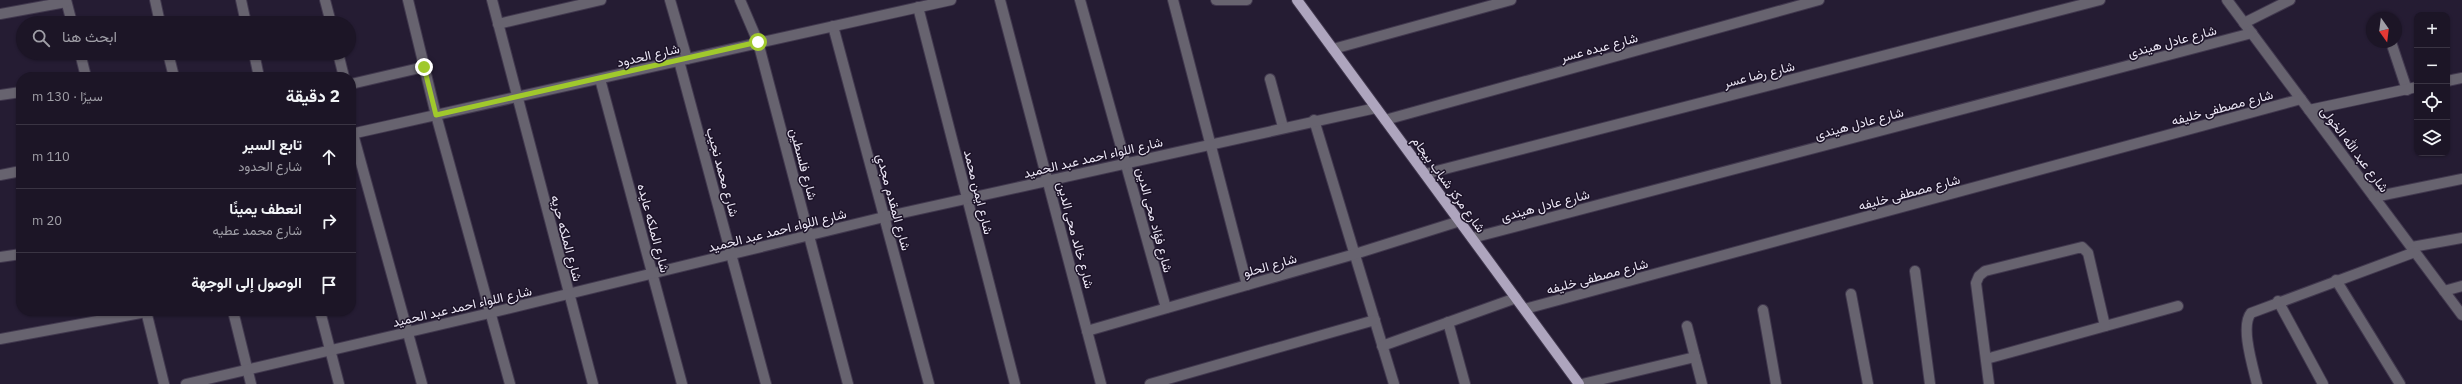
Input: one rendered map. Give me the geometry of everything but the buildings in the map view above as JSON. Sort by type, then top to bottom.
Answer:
[{"type":"main road","name":"شارع مركز شباب بيجام","points":[[1297,0],[1581,384]]},
{"type":"street","points":[[155,0],[158,16]]},
{"type":"street","points":[[241,0],[244,16]]},
{"type":"street","points":[[325,0],[329,16]]},
{"type":"street","points":[[408,0],[436,115],[510,384]]},
{"type":"street","name":"شارع الملكه حريه","points":[[492,0],[516,98],[593,384]]},
{"type":"street","points":[[498,24],[601,0]]},
{"type":"street","name":"شارع محمد نجيب","points":[[670,0],[683,60],[766,384]]},
{"type":"street","name":"شارع فلسطين","points":[[740,0],[758,42],[848,384]]},
{"type":"street","name":"شارع الحدود","points":[[356,133],[951,0]]},
{"type":"street","name":"شارع خالد محى الدين","points":[[1000,0],[1101,384]]},
{"type":"street","name":"شارع فؤاد محى الدين","points":[[1080,0],[1166,308]]},
{"type":"street","points":[[1173,0],[1208,144],[1247,285]]},
{"type":"street","points":[[1216,0],[1247,0]]},
{"type":"street","points":[[1333,49],[1511,0]]},
{"type":"street","name":"شارع عبده عسر","points":[[1385,120],[1819,0]]},
{"type":"street","name":"شارع رضا عسر","points":[[1425,174],[2100,0]]},
{"type":"street","name":"شارع عبد الله الخولى","points":[[2227,0],[2462,314]]},
{"type":"street","points":[[2244,23],[2290,0]]},
{"type":"street","points":[[0,14],[66,1],[70,16]]},
{"type":"street","name":"شارع ايمن محمد","points":[[918,7],[1015,384]]},
{"type":"street","name":"شارع المقدم مجدي","points":[[833,26],[929,384]]},
{"type":"street","name":"شارع عادل هيندى","points":[[1472,238],[2252,33]]},
{"type":"street","points":[[2393,48],[2407,90]]},
{"type":"street","points":[[82,60],[85,72]]},
{"type":"street","points":[[170,60],[173,72]]},
{"type":"street","points":[[256,60],[259,72]]},
{"type":"street","points":[[340,60],[343,72]]},
{"type":"street","points":[[356,83],[424,67]]},
{"type":"street","points":[[2450,80],[2462,78]]},
{"type":"street","name":"شارع الملكه عايده","points":[[600,79],[654,273],[682,384]]},
{"type":"street","points":[[1270,79],[1283,128]]},
{"type":"street","points":[[2309,110],[2414,89]]},
{"type":"street","points":[[0,95],[16,93]]},
{"type":"street","name":"شارع مصطفى خليفه","points":[[1525,309],[2301,99]]},
{"type":"street","name":"شارع اللواء احمد عبد الحميد","points":[[186,384],[490,313],[884,217],[1314,120],[1376,108]]},
{"type":"street","points":[[1314,120],[1394,384]]},
{"type":"street","points":[[356,148],[422,384]]},
{"type":"street","points":[[0,175],[16,172]]},
{"type":"street","points":[[2374,197],[2462,179]]},
{"type":"street","name":"شارع الحلو","points":[[1087,331],[1355,254],[1460,221]]},
{"type":"street","points":[[2257,384],[2246,322],[2248,317],[2255,309],[2413,250],[2462,238]]},
{"type":"street","points":[[1989,384],[1976,283],[1979,276],[1985,271],[2082,247],[2088,253],[2105,326]]},
{"type":"street","points":[[0,257],[16,255]]},
{"type":"street","points":[[1915,271],[1930,384]]},
{"type":"street","points":[[2336,280],[2400,384]]},
{"type":"street","points":[[2444,291],[2462,286]]},
{"type":"street","points":[[1851,294],[1868,384]]},
{"type":"street","points":[[1382,346],[1516,298]]},
{"type":"street","points":[[2278,301],[2323,384]]},
{"type":"street","points":[[1986,359],[2178,306]]},
{"type":"street","points":[[1764,310],[1776,384]]},
{"type":"street","points":[[0,339],[124,316]]},
{"type":"street","points":[[147,316],[164,384]]},
{"type":"street","points":[[234,316],[251,384]]},
{"type":"street","points":[[321,316],[339,384]]},
{"type":"street","points":[[1150,384],[1375,320]]},
{"type":"street","points":[[1448,322],[1465,384]]},
{"type":"street","points":[[1687,326],[1702,384]]},
{"type":"street","points":[[1581,384],[1695,357]]},
{"type":"route","points":[[424,67],[436,115],[758,42]]}]
